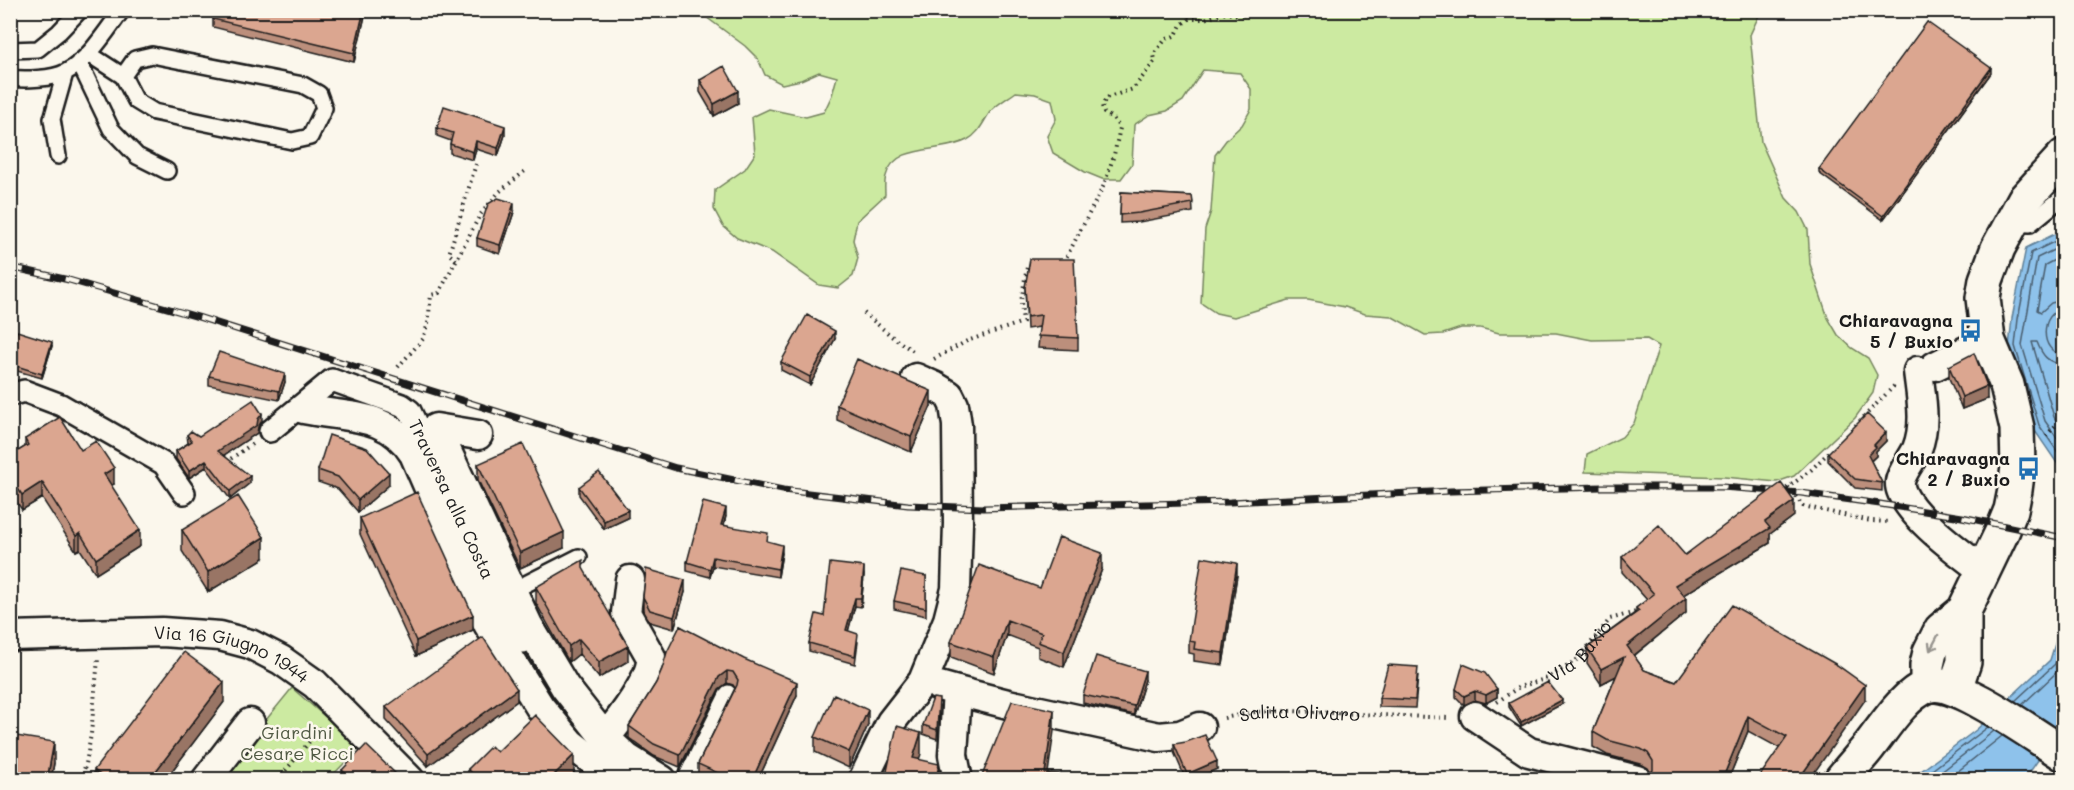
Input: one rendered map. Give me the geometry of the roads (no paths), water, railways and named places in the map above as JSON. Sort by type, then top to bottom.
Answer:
[{"type":"street","points":[[1953,692],[1964,662],[1964,611],[2011,510],[2018,467],[2014,408],[1988,340],[1983,298],[1986,280],[1998,248],[2024,200],[2064,156]]},
{"type":"street","points":[[1984,571],[1929,526],[1904,499],[1900,482],[1918,448],[1924,423],[1926,369],[1988,340]]},
{"type":"street","points":[[863,780],[891,722],[923,681],[948,620],[956,589],[957,425],[954,405],[949,395],[920,368]]},
{"type":"street","name":"Traversa alla Costa","points":[[270,431],[332,380],[402,405],[410,411],[511,622],[554,693],[587,730],[597,737],[605,738],[627,758],[662,780]]},
{"type":"street","points":[[10,395],[24,391],[61,405],[164,464],[184,493]]},
{"type":"street","points":[[304,409],[384,424],[405,440],[414,454],[488,624],[534,698],[570,743],[616,780]]},
{"type":"street","points":[[478,435],[436,428],[528,625],[565,687],[605,738],[629,707],[652,666],[651,657],[626,613],[630,580]]},
{"type":"street","name":"Via 16 Giugno 1944","points":[[10,636],[162,632],[220,636],[249,644],[281,660],[315,684],[410,780]]},
{"type":"street","points":[[923,681],[1019,707],[1159,737],[1180,735],[1200,727]]},
{"type":"street","points":[[957,691],[953,755],[958,780]]},
{"type":"street","points":[[1840,780],[1909,698],[1953,692],[2064,754]]},
{"type":"street","points":[[1476,716],[1529,752],[1637,780]]},
{"type":"street","points":[[206,780],[250,723]]},
{"type":"lane","points":[[10,50],[38,49],[81,10]]},
{"type":"lane","points":[[10,78],[39,78],[65,73],[84,58],[122,10]]},
{"type":"lane","points":[[84,58],[123,76],[136,101],[154,112],[291,141],[310,137],[324,108],[319,93],[303,85],[152,55],[135,59],[123,76]]},
{"type":"lane","points":[[84,58],[111,129],[137,156],[166,171]]},
{"type":"lane","points":[[58,156],[52,119],[65,73]]},
{"type":"lane","points":[[2011,223],[2030,224],[2064,196]]},
{"type":"lane","points":[[512,591],[579,557]]},
{"type":"lane","points":[[685,780],[728,693]]},
{"type":"water","points":[[2063,230],[2063,307],[2059,336],[2064,349],[2063,495],[2059,466],[2033,428],[2009,347],[2012,318],[2026,248]]},
{"type":"water","points":[[2063,618],[2063,733],[2043,753],[2025,779],[1909,780],[1976,730],[2050,660]]},
{"type":"railway","points":[[10,267],[69,280],[198,317],[676,468],[783,490],[908,505],[983,508],[1230,502],[1451,491],[1722,487],[1801,493],[1880,504],[1962,517],[2064,538]]},
{"type":"place","name":"Chiaravagna 5 / Buxio","points":[[1971,330]]},
{"type":"place","name":"Chiaravagna 2 / Buxio","points":[[2028,468]]},
{"type":"park label","name":"Giardini Cesare Ricci","points":[[297,742]]}]
